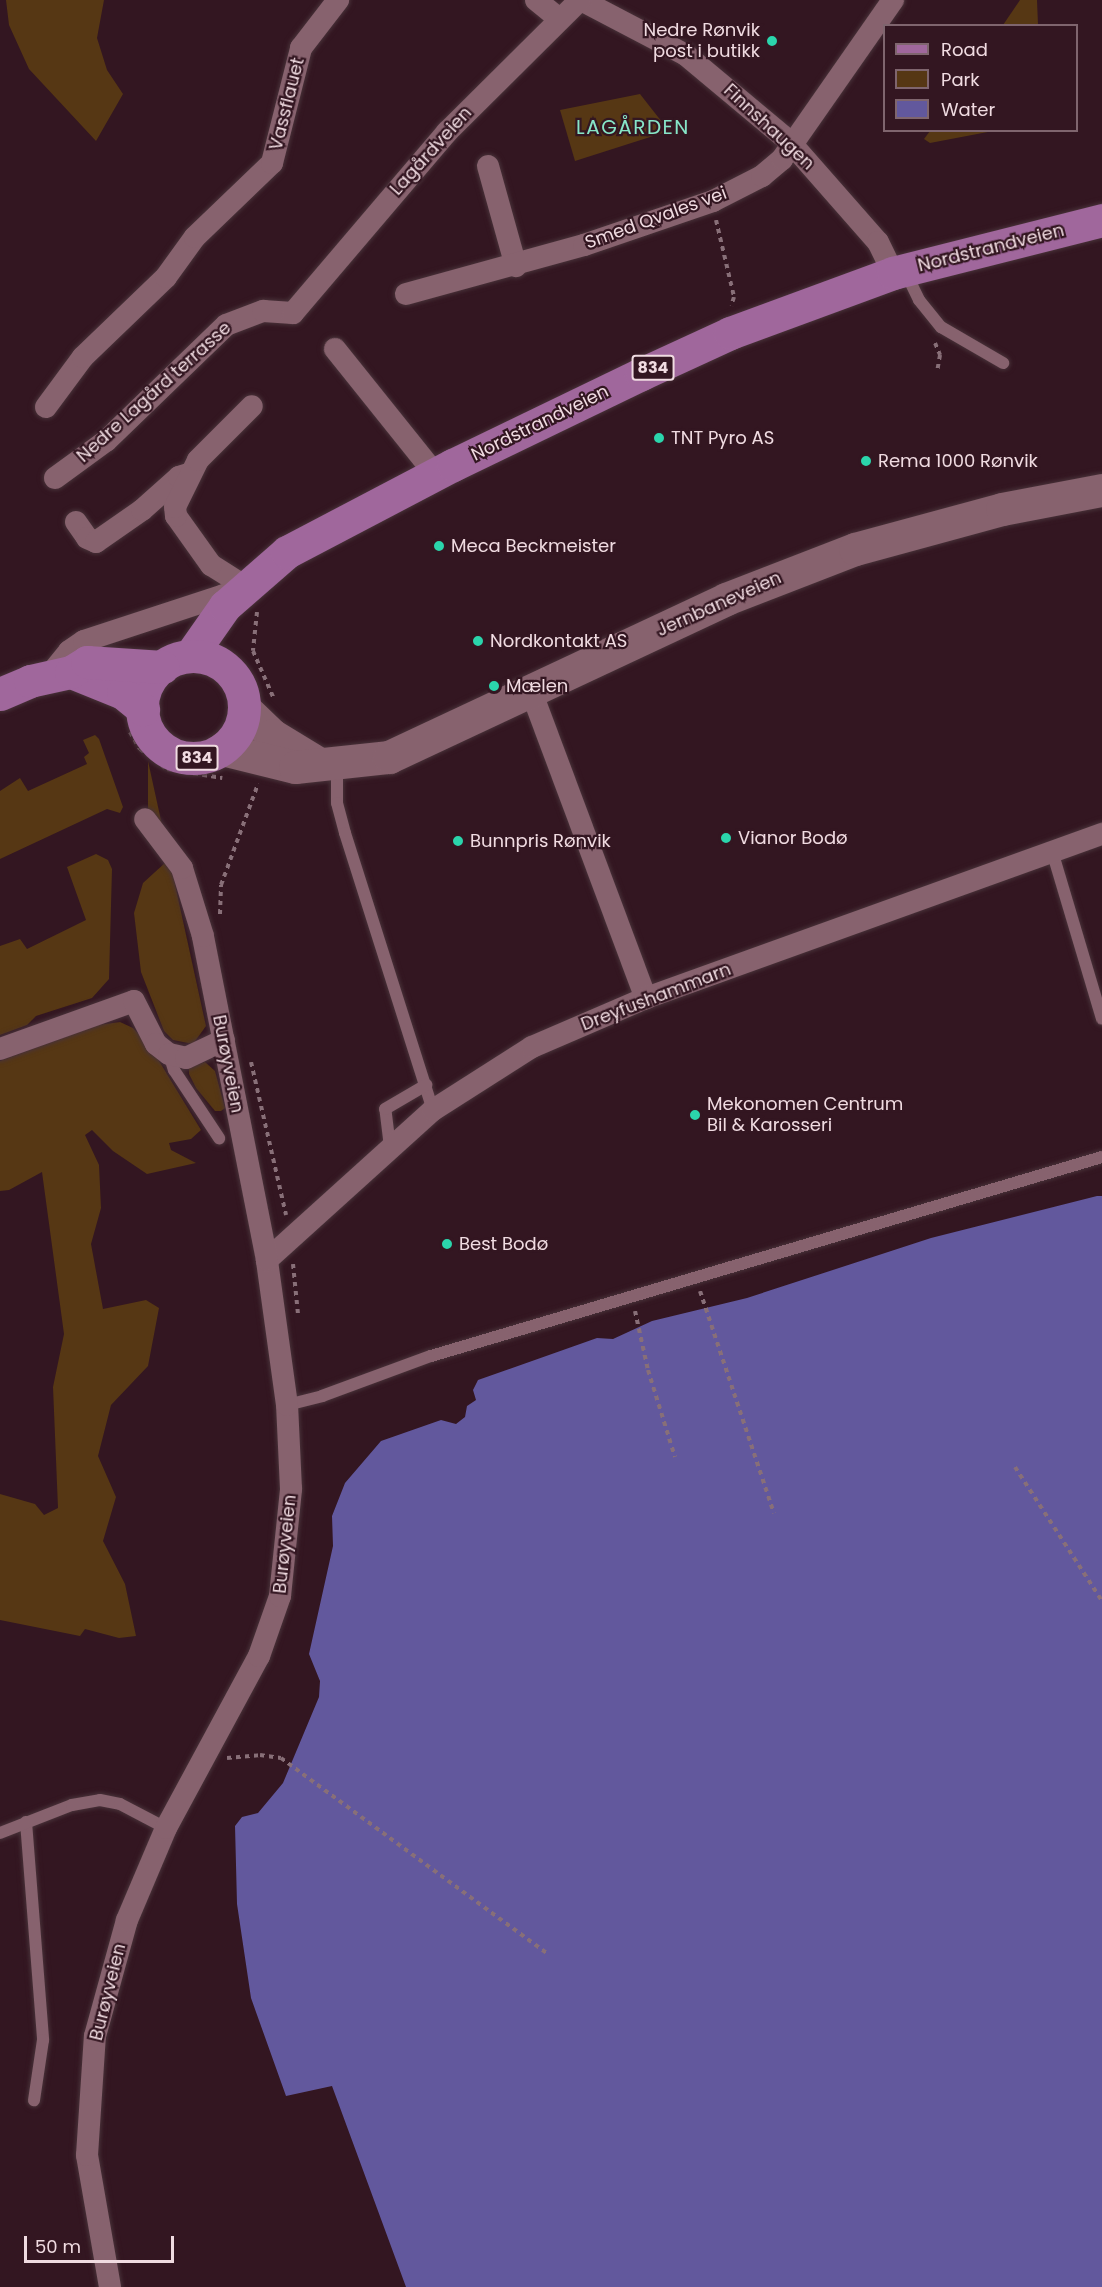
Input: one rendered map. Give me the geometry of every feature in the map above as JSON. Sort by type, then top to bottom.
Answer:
[{"type":"main road","name":"Nordstrandveien","points":[[176,661],[225,606],[249,594],[287,552],[435,474],[730,333],[898,271],[1102,220]]},
{"type":"main road","points":[[223,665],[249,594]]},
{"type":"main road","points":[[0,694],[60,674],[87,662],[176,661],[223,665],[260,705]]},
{"type":"main road","name":"834","points":[[176,661],[147,686],[134,717],[168,751],[226,763],[238,732],[260,705]]},
{"type":"main road","points":[[60,674],[123,693],[134,717]]},
{"type":"street","name":"Vassflauet","points":[[46,407],[83,357],[166,278],[195,237],[232,205],[272,163],[299,56],[309,36],[338,0]]},
{"type":"street","points":[[536,0],[558,18]]},
{"type":"street","name":"Lagårdveien","points":[[293,313],[447,132],[558,18],[580,0]]},
{"type":"street","name":"Finnshaugen","points":[[580,0],[686,55],[790,142],[878,242],[898,271]]},
{"type":"street","name":"Smed Qvales vei","points":[[406,294],[516,266],[713,201],[773,168],[893,0]]},
{"type":"street","points":[[488,166],[516,266]]},
{"type":"street","name":"Nedre Lagård terrasse","points":[[55,478],[106,441],[226,325],[263,311],[293,313]]},
{"type":"street","points":[[335,349],[435,474]]},
{"type":"street","points":[[249,594],[212,566],[176,516],[176,507],[188,474],[212,444],[252,406]]},
{"type":"street","points":[[76,522],[87,538],[96,542],[135,515],[179,477],[188,474]]},
{"type":"street","name":"Jernbaneveien","points":[[226,763],[259,773],[326,763],[368,762],[403,752],[726,599],[855,549],[1002,509],[1102,490]]},
{"type":"street","points":[[60,674],[69,651],[84,642],[224,595],[249,594]]},
{"type":"street","points":[[531,691],[646,998]]},
{"type":"street","points":[[260,705],[273,735],[326,763]]},
{"type":"street","name":"Burøyveien","points":[[110,2287],[87,2155],[95,2036],[127,1920],[166,1828],[233,1711],[259,1656],[280,1596],[291,1489],[287,1405],[267,1260],[224,1040],[191,890],[169,848],[146,819]]},
{"type":"street","name":"Dreyfushammarn","points":[[267,1260],[390,1147],[434,1110],[532,1047],[646,998],[1102,834]]},
{"type":"street","points":[[0,1049],[134,1001],[156,1044],[169,1054],[186,1058],[224,1040]]},
{"type":"lane","points":[[898,271],[935,320],[953,337],[1003,363]]},
{"type":"lane","points":[[326,763],[345,833],[434,1110]]},
{"type":"lane","points":[[1052,851],[1102,1019]]},
{"type":"lane","points":[[169,1054],[174,1070],[219,1138]]},
{"type":"lane","points":[[390,1147],[384,1109],[426,1085]]},
{"type":"lane","points":[[287,1405],[322,1396],[431,1356],[1102,1157]]},
{"type":"lane","points":[[0,1833],[72,1805],[100,1800],[120,1804],[166,1828]]},
{"type":"lane","points":[[26,1822],[43,2040],[34,2100]]},
{"type":"path","points":[[713,201],[734,297],[728,315],[730,333]]},
{"type":"path","points":[[935,320],[928,327],[940,355],[937,372]]},
{"type":"path","points":[[249,594],[260,705]]},
{"type":"path","points":[[134,717],[140,749],[166,769],[226,763]]},
{"type":"path","points":[[220,918],[221,885],[259,773]]},
{"type":"path","points":[[250,1058],[290,1240]]},
{"type":"path","points":[[704,1300],[774,1513]]},
{"type":"path","points":[[637,1319],[675,1457]]},
{"type":"path","points":[[1015,1467],[1102,1601]]},
{"type":"path","points":[[226,1758],[260,1755],[281,1758],[548,1954]]},
{"type":"green space","points":[[6,0],[104,0],[97,38],[107,70],[123,94],[96,141],[29,69],[9,25]]},
{"type":"green space","points":[[1020,0],[1037,0],[1038,24],[1004,24]]},
{"type":"green space","points":[[640,94],[669,131],[575,161],[560,110]]},
{"type":"green space","points":[[929,132],[988,132],[930,143],[924,139]]},
{"type":"green space","points":[[95,735],[99,739],[123,807],[120,813],[107,809],[0,859],[0,791],[20,778],[28,791],[87,764],[84,757],[89,753],[83,740]]},
{"type":"green space","points":[[148,761],[206,1026],[193,1044],[173,1040],[164,1031],[141,972],[134,913],[143,883],[166,862],[148,818]]},
{"type":"green space","points":[[96,854],[108,860],[112,869],[109,979],[92,998],[36,1016],[27,1025],[0,1035],[0,946],[20,939],[27,949],[86,920],[67,867]]},
{"type":"green space","points":[[120,1022],[133,1028],[150,1046],[201,1130],[191,1139],[169,1143],[171,1150],[196,1163],[147,1174],[113,1151],[92,1130],[85,1135],[99,1165],[101,1208],[91,1244],[103,1309],[146,1300],[159,1308],[148,1366],[111,1405],[98,1456],[116,1497],[103,1541],[125,1584],[136,1636],[119,1638],[85,1629],[80,1636],[0,1620],[0,1494],[35,1504],[44,1515],[58,1508],[53,1387],[64,1334],[42,1172],[9,1190],[0,1191],[0,1061],[98,1025]]},
{"type":"green space","points":[[205,1062],[215,1071],[225,1108],[221,1111],[215,1111],[196,1088],[189,1074],[189,1068]]},
{"type":"water","points":[[1102,1196],[1102,2287],[406,2287],[332,2086],[286,2096],[251,1998],[237,1904],[235,1826],[242,1817],[258,1813],[283,1783],[319,1697],[320,1681],[309,1654],[333,1546],[332,1516],[345,1483],[381,1441],[441,1420],[456,1424],[465,1417],[467,1406],[476,1400],[473,1390],[478,1380],[597,1338],[613,1339],[652,1321],[747,1298],[931,1238]]},
{"type":"place","name":"Nedre Rønvik post i butikk","points":[[772,41]]},
{"type":"place","name":"TNT Pyro AS","points":[[659,438]]},
{"type":"place","name":"Rema 1000 Rønvik","points":[[866,461]]},
{"type":"place","name":"Meca Beckmeister","points":[[439,546]]},
{"type":"place","name":"Nordkontakt AS","points":[[478,641]]},
{"type":"place","name":"Mælen","points":[[494,686]]},
{"type":"place","name":"Vianor Bodø","points":[[726,838]]},
{"type":"place","name":"Bunnpris Rønvik","points":[[458,841]]},
{"type":"place","name":"Mekonomen Centrum Bil & Karosseri","points":[[695,1115]]},
{"type":"place","name":"Best Bodø","points":[[447,1244]]},
{"type":"district","name":"LAGÅRDEN","points":[[633,127]]}]
